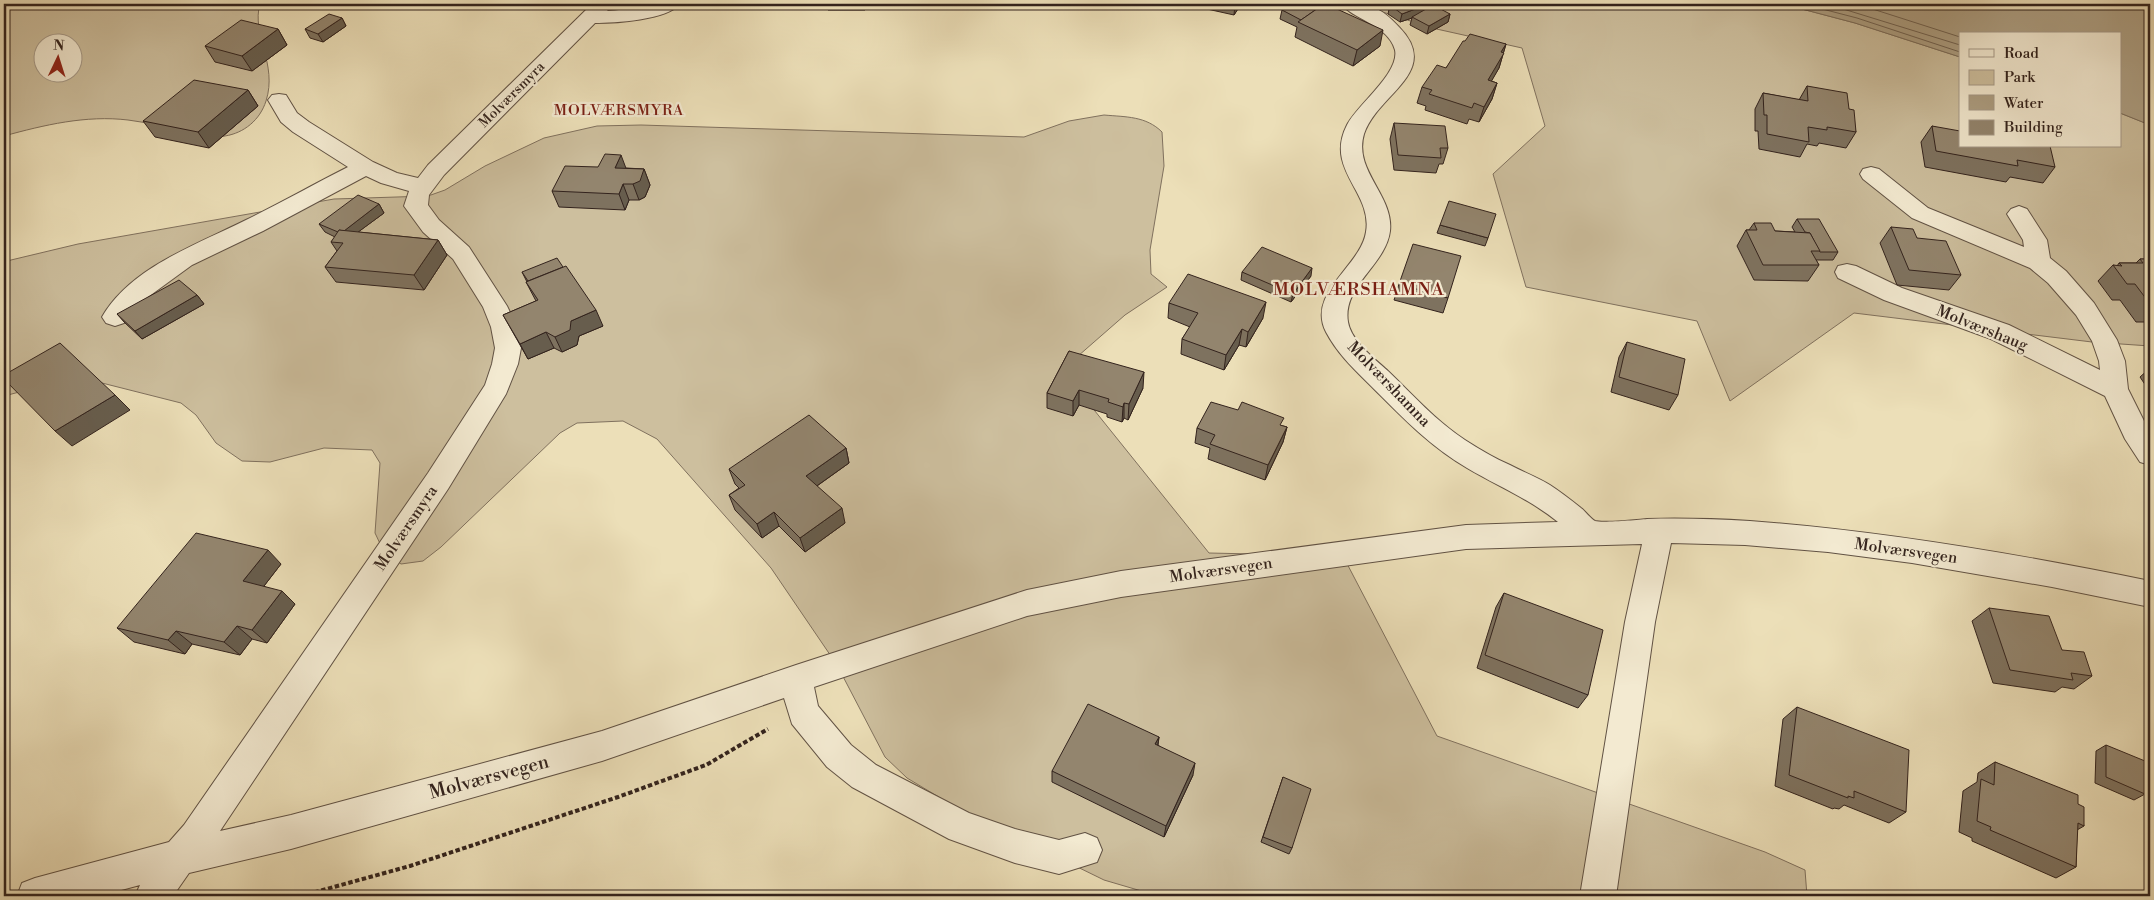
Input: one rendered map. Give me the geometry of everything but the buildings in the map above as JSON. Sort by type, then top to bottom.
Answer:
[{"type":"street","points":[[596,10],[609,18],[669,4]]},
{"type":"street","name":"Molværshamna","points":[[1352,4],[1377,18],[1390,29],[1400,41],[1405,51],[1405,57],[1401,67],[1359,122],[1351,140],[1354,166],[1377,215],[1378,231],[1374,244],[1340,295],[1335,314],[1336,328],[1371,371],[1453,446],[1486,466],[1537,491],[1573,518],[1588,532]]},
{"type":"street","name":"Molværsmyra","points":[[178,858],[196,837],[438,481],[486,405],[496,387],[505,364],[508,348],[504,327],[494,306],[461,252],[431,226],[416,206],[418,194],[436,170],[596,10]]},
{"type":"street","points":[[278,100],[289,117],[301,128],[366,167],[389,178],[422,187]]},
{"type":"street","points":[[115,318],[139,292],[183,259],[255,225],[366,167]]},
{"type":"street","points":[[1871,174],[1920,213],[2039,262],[2067,287],[2085,309],[2104,340],[2112,361],[2115,389],[2135,432],[2150,454]]},
{"type":"street","points":[[2020,214],[2035,240],[2039,262]]},
{"type":"street","name":"Molværshaug","points":[[1847,272],[1893,294],[2000,332],[2115,389]]},
{"type":"street","name":"Molværsvegen","points":[[35,896],[178,858],[291,832],[602,746],[796,679],[1027,603],[1121,584],[1466,537],[1588,532],[1659,532],[1745,533],[1838,541],[2052,574],[2150,594]]},
{"type":"street","points":[[1598,896],[1609,843],[1635,650],[1659,532]]},
{"type":"street","points":[[796,679],[803,713],[839,756],[864,776],[961,827],[1015,846],[1059,857],[1085,850]]},
{"type":"street","points":[[153,896],[178,858]]},
{"type":"path","points":[[301,896],[410,866],[706,765],[782,721],[803,713]]},
{"type":"green space","points":[[4,4],[260,4],[258,15],[259,27],[269,74],[269,87],[266,101],[260,114],[245,129],[219,137],[137,121],[112,119],[81,120],[34,128],[4,136]]},
{"type":"green space","points":[[1358,4],[1783,4],[1855,23],[1959,57],[1959,148],[2122,148],[2122,114],[2150,125],[2150,346],[2092,342],[1854,313],[1730,401],[1697,321],[1526,287],[1493,174],[1545,126],[1522,48],[1432,28]]},
{"type":"green space","points":[[1104,115],[1142,120],[1162,132],[1164,166],[1150,250],[1151,274],[1167,287],[1125,315],[1062,370],[1209,553],[1343,556],[1437,736],[1765,852],[1805,870],[1807,896],[1155,895],[1104,880],[957,808],[907,778],[885,757],[837,665],[771,568],[657,439],[623,421],[577,423],[560,433],[441,547],[423,561],[401,564],[384,552],[375,533],[380,463],[372,450],[324,448],[270,462],[242,461],[216,443],[196,415],[181,403],[102,383],[50,384],[4,396],[4,263],[11,260],[78,244],[334,199],[428,196],[445,190],[485,166],[544,138],[597,126],[641,125],[1024,137],[1069,121]]},
{"type":"water","points":[[1783,4],[2150,4],[2150,125],[2122,114],[2122,32],[1959,32],[1959,57],[1855,23]]},
{"type":"district","name":"MOLVÆRSMYRA","points":[[619,110]]},
{"type":"district","name":"MOLVÆRSHAMNA","points":[[1359,289]]}]
